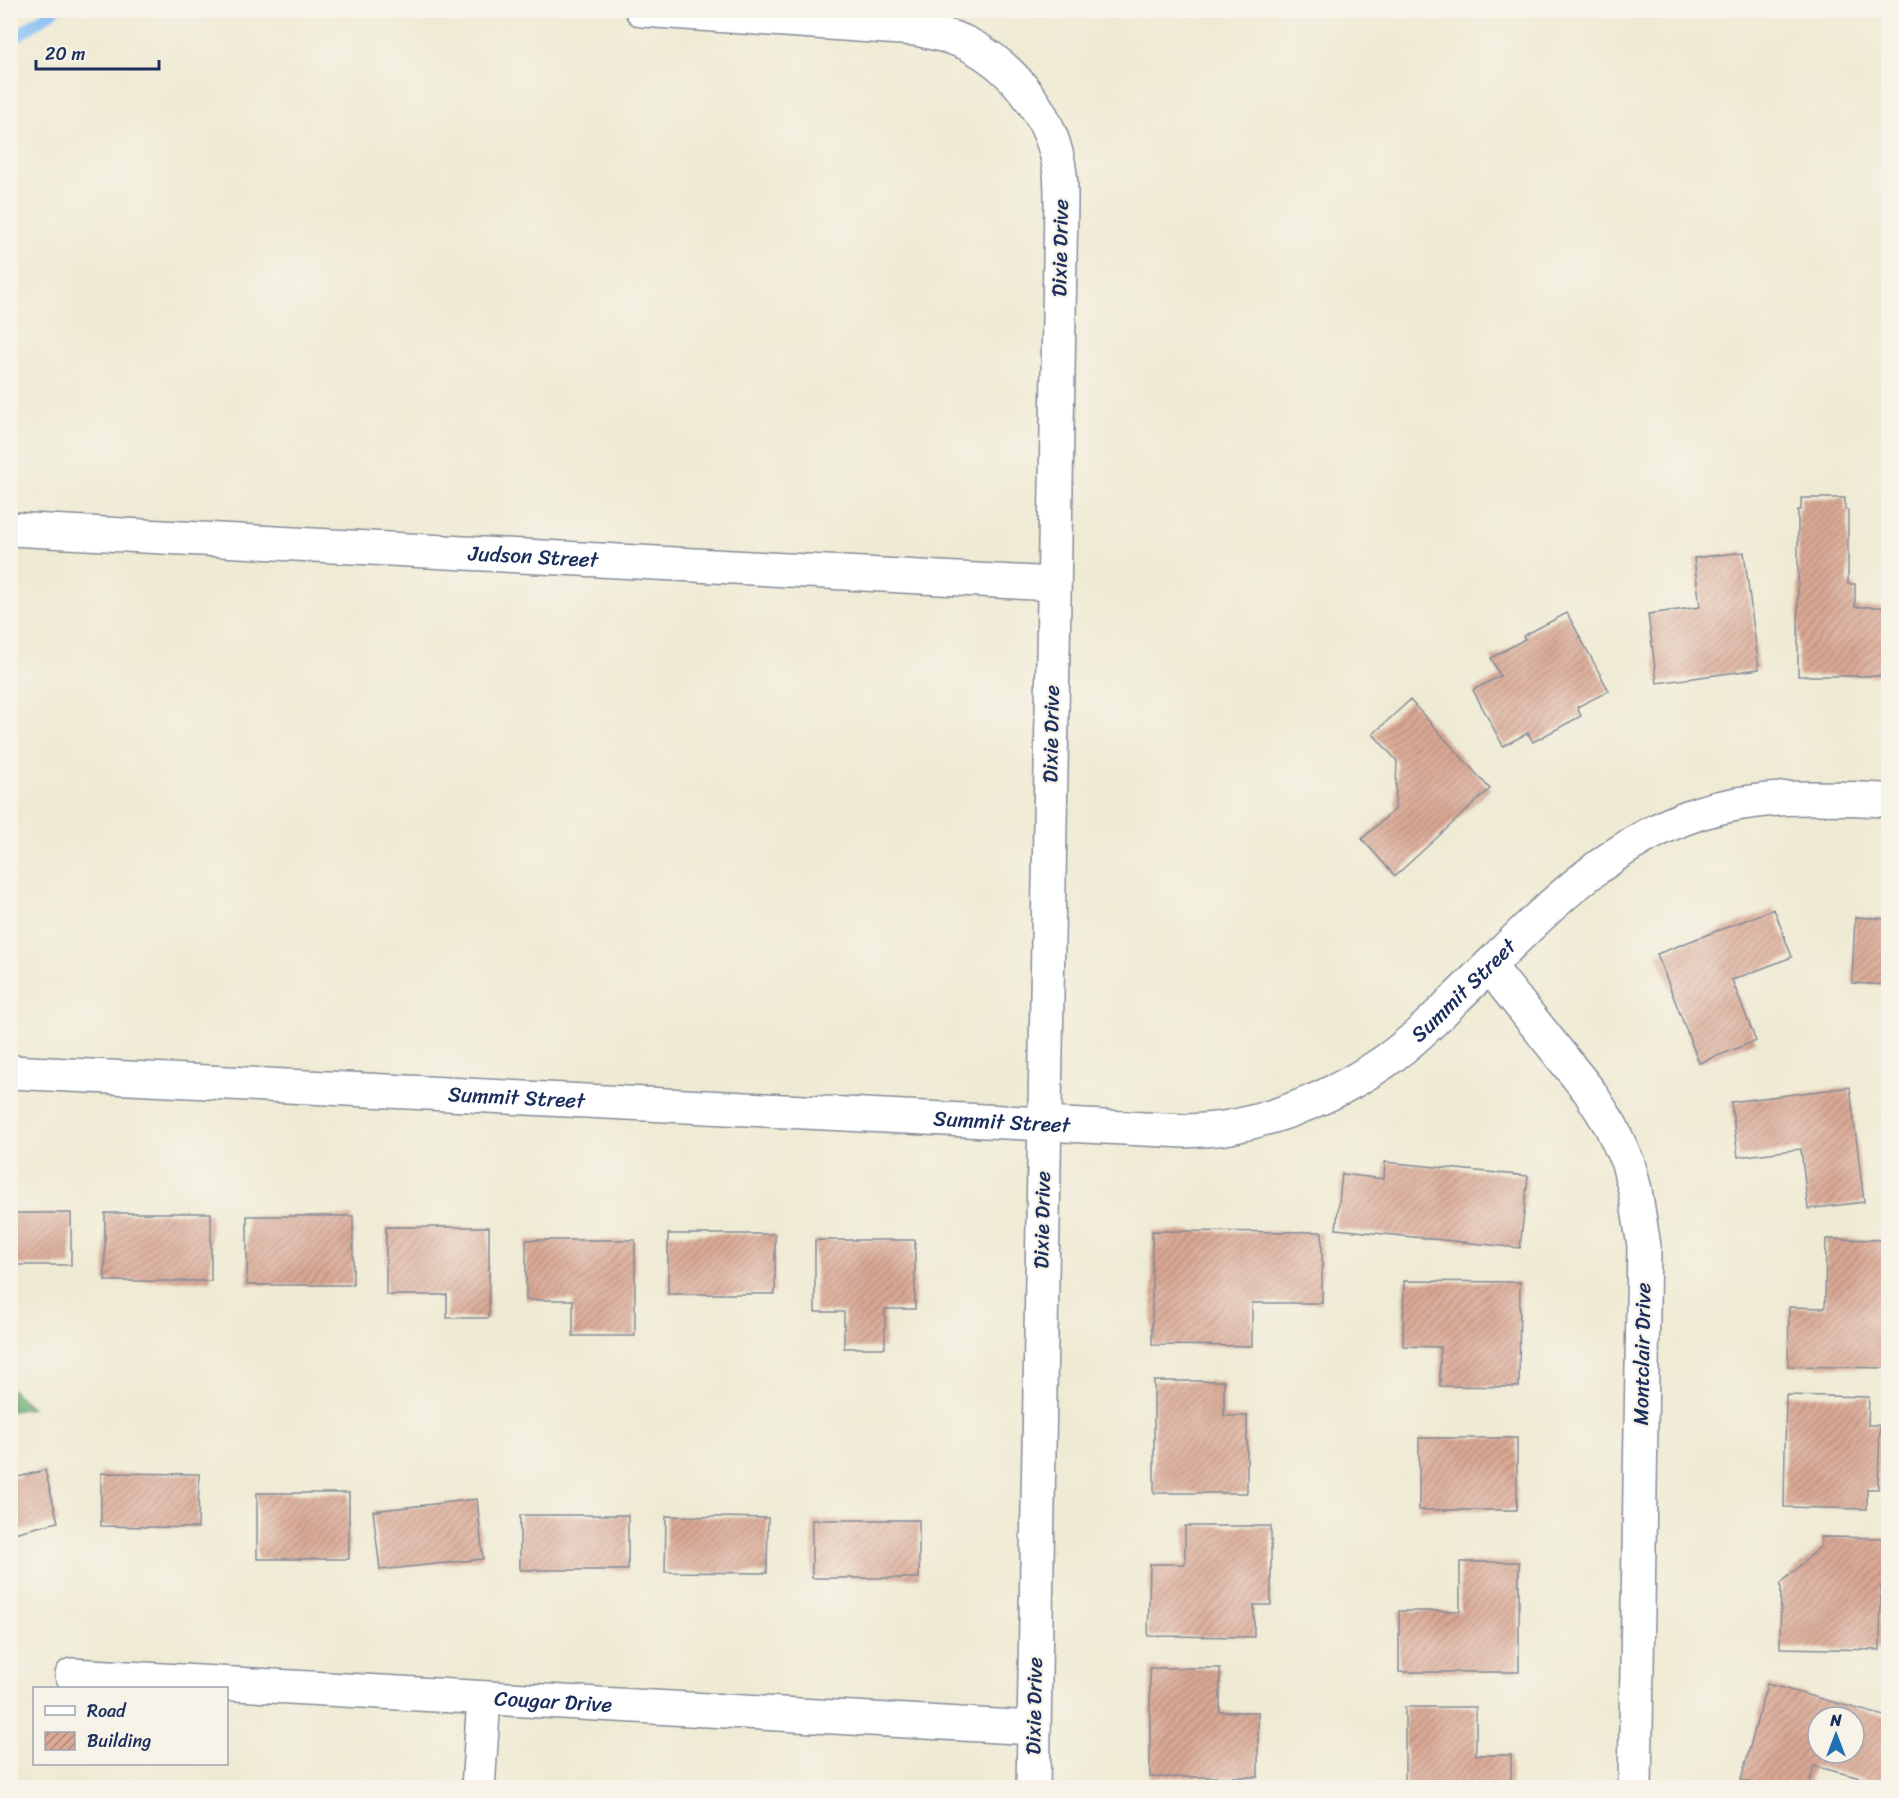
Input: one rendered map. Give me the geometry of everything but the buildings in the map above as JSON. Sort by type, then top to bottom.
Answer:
[{"type":"street","name":"Dixie Drive","points":[[642,10],[916,28],[968,44],[1005,70],[1030,98],[1048,130],[1060,174],[1033,1788]]},
{"type":"street","name":"Judson Street","points":[[10,529],[1054,584]]},
{"type":"street","name":"Summit Street","points":[[10,1072],[1185,1131],[1228,1127],[1270,1118],[1310,1103],[1349,1084],[1386,1061],[1419,1033],[1577,883],[1615,855],[1655,831],[1699,813],[1743,802],[1788,797],[1888,800]]},
{"type":"street","name":"Montclair Drive","points":[[1489,966],[1589,1091],[1611,1126],[1628,1163],[1641,1218],[1644,1246],[1635,1788]]},
{"type":"street","name":"Cougar Drive","points":[[72,1675],[1034,1728]]},
{"type":"street","points":[[478,1788],[484,1698]]},
{"type":"green space","points":[[11,1389],[32,1408],[11,1411]]},
{"type":"waterway","points":[[10,41],[54,10]]}]
